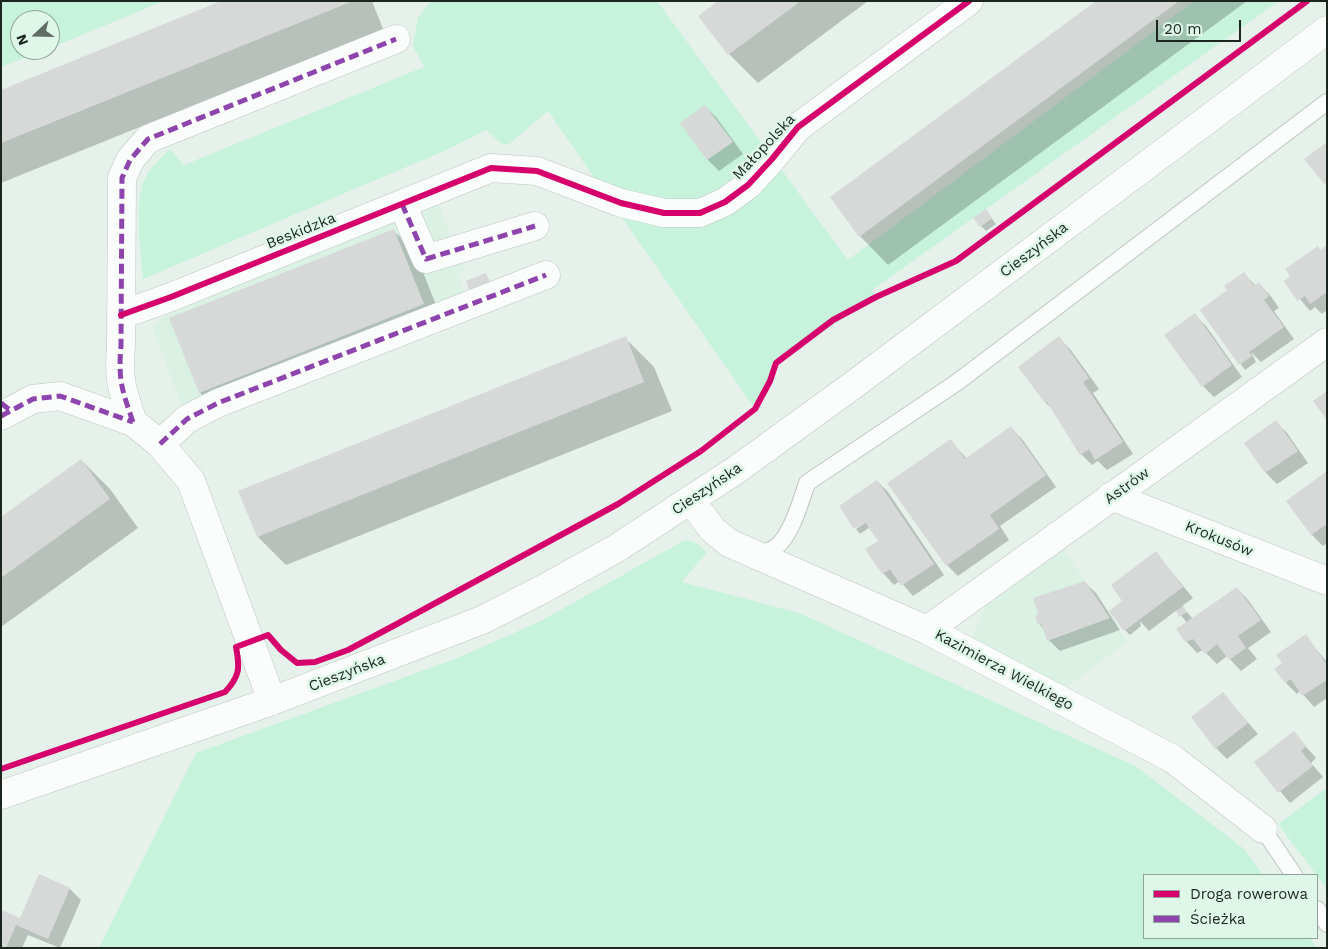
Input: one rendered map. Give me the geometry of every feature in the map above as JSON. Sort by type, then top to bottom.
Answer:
[{"type":"street","name":"Małopolska","points":[[490,168],[537,171],[621,203],[664,213],[700,213],[725,202],[748,185],[798,127],[969,1]]},
{"type":"street","name":"Cieszyńska","points":[[1,794],[272,701],[482,620],[617,548],[691,501],[856,382],[1327,30]]},
{"type":"street","points":[[132,422],[119,382],[122,178],[130,160],[148,139],[396,39]]},
{"type":"street","name":"Beskidzka","points":[[121,315],[171,297],[490,168]]},
{"type":"street","points":[[402,204],[426,259],[535,226]]},
{"type":"street","points":[[160,444],[187,419],[218,403],[546,275]]},
{"type":"street","name":"Astrów","points":[[927,630],[1327,342]]},
{"type":"street","points":[[4,410],[32,399],[60,396],[132,422],[160,444],[190,481],[272,701]]},
{"type":"street","name":"Krokusów","points":[[1111,496],[1327,582]]},
{"type":"street","name":"Kazimierza Wielkiego","points":[[691,501],[713,530],[729,543],[927,630],[1173,759],[1263,829]]},
{"type":"lane","points":[[753,554],[773,550],[784,539],[798,509],[806,484],[956,383],[1327,102]]},
{"type":"lane","name":"Kazimierza Wielkiego","points":[[1263,829],[1293,874]]},
{"type":"lane","points":[[1318,910],[1327,924]]},
{"type":"shaded area","points":[[438,203],[464,271],[458,274],[466,298],[198,407],[181,404],[152,326],[166,315]]},
{"type":"shaded area","points":[[1064,550],[1127,642],[1067,687],[970,642],[987,605]]},
{"type":"green space","points":[[1,1],[164,1],[60,44],[60,10],[10,10],[10,60],[19,60],[1,67]]},
{"type":"green space","points":[[431,1],[657,1],[848,260],[1194,1],[1279,1],[872,290],[876,297],[776,363],[770,381],[755,409],[548,111],[508,145],[501,143],[486,130],[444,151],[143,279],[138,223],[141,190],[149,172],[170,149],[184,165],[424,67],[413,46],[418,18]]},
{"type":"green space","points":[[685,540],[696,543],[707,552],[682,582],[799,613],[1137,767],[1244,849],[1262,874],[1143,874],[1143,939],[1311,939],[1317,948],[99,948],[196,753],[455,659],[539,622]]},
{"type":"green space","points":[[1327,788],[1327,889],[1318,877],[1318,874],[1316,874],[1278,824]]},
{"type":"building","points":[[221,1],[353,1],[1,143],[1,90]]},
{"type":"building","points":[[718,1],[801,1],[728,55],[698,16]]},
{"type":"building","points":[[1096,1],[1179,1],[859,237],[830,197]]},
{"type":"building","points":[[705,105],[733,142],[707,160],[680,123]]},
{"type":"building","points":[[1327,142],[1327,182],[1324,184],[1304,159]]},
{"type":"building","points":[[986,209],[992,218],[980,227],[973,218]]},
{"type":"building","points":[[394,229],[424,304],[199,393],[169,318]]},
{"type":"building","points":[[1327,245],[1327,292],[1310,304],[1305,296],[1297,301],[1284,281],[1290,276],[1285,269],[1318,246],[1320,250]]},
{"type":"building","points":[[1244,272],[1254,286],[1259,282],[1269,296],[1264,300],[1284,327],[1249,352],[1252,356],[1239,365],[1200,310],[1227,290],[1224,286]]},
{"type":"building","points":[[486,273],[494,293],[474,301],[466,281]]},
{"type":"building","points":[[1195,313],[1232,365],[1202,387],[1164,335]]},
{"type":"building","points":[[626,336],[644,382],[257,537],[238,491]]},
{"type":"building","points":[[1059,336],[1089,378],[1083,382],[1123,442],[1095,460],[1089,449],[1080,455],[1047,402],[1045,403],[1018,367]]},
{"type":"building","points":[[1327,391],[1327,420],[1313,401]]},
{"type":"building","points":[[1276,420],[1298,451],[1265,473],[1244,443]]},
{"type":"building","points":[[1011,426],[1046,475],[990,515],[999,529],[946,566],[887,483],[951,439],[965,459]]},
{"type":"building","points":[[81,459],[110,499],[1,578],[1,517]]},
{"type":"building","points":[[1327,471],[1327,524],[1311,535],[1286,501]]},
{"type":"building","points":[[877,480],[934,564],[901,586],[890,569],[882,574],[865,549],[878,541],[865,522],[854,529],[839,506]]},
{"type":"building","points":[[1156,551],[1183,587],[1124,631],[1109,611],[1122,601],[1111,585]]},
{"type":"building","points":[[1085,581],[1110,618],[1047,641],[1042,625],[1038,624],[1035,617],[1038,614],[1033,598]]},
{"type":"building","points":[[1237,587],[1261,620],[1238,636],[1246,648],[1229,660],[1217,644],[1205,654],[1193,639],[1185,642],[1176,629]]},
{"type":"building","points":[[1183,606],[1187,612],[1179,617],[1176,611]]},
{"type":"building","points":[[1306,634],[1327,665],[1327,680],[1302,696],[1291,679],[1285,683],[1274,669],[1282,663],[1276,655]]},
{"type":"building","points":[[1223,692],[1248,723],[1215,749],[1191,717]]},
{"type":"building","points":[[1294,731],[1306,746],[1301,751],[1313,766],[1278,793],[1254,762]]},
{"type":"building","points":[[39,874],[70,888],[48,939],[16,925],[6,948],[1,948],[1,910],[20,918]]},
{"type":"marked path","points":[[133,422],[124,393],[120,368],[122,178],[130,160],[148,139],[396,39]]},
{"type":"marked path","points":[[402,204],[426,259],[535,226]]},
{"type":"marked path","points":[[160,444],[187,419],[218,403],[546,275]]},
{"type":"marked path","points":[[1,416],[33,399],[60,396],[133,422]]},
{"type":"marked path","points":[[1,403],[11,411]]},
{"type":"cycle path","points":[[121,315],[171,297],[491,168],[537,171],[621,203],[664,213],[700,213],[725,202],[748,185],[798,127],[969,1]]},
{"type":"cycle path","points":[[1,769],[225,692],[234,681],[238,671],[236,647],[268,635],[281,650],[297,663],[315,662],[348,650],[618,504],[701,451],[755,409],[770,381],[776,363],[833,320],[876,297],[956,261],[1307,1]]}]
